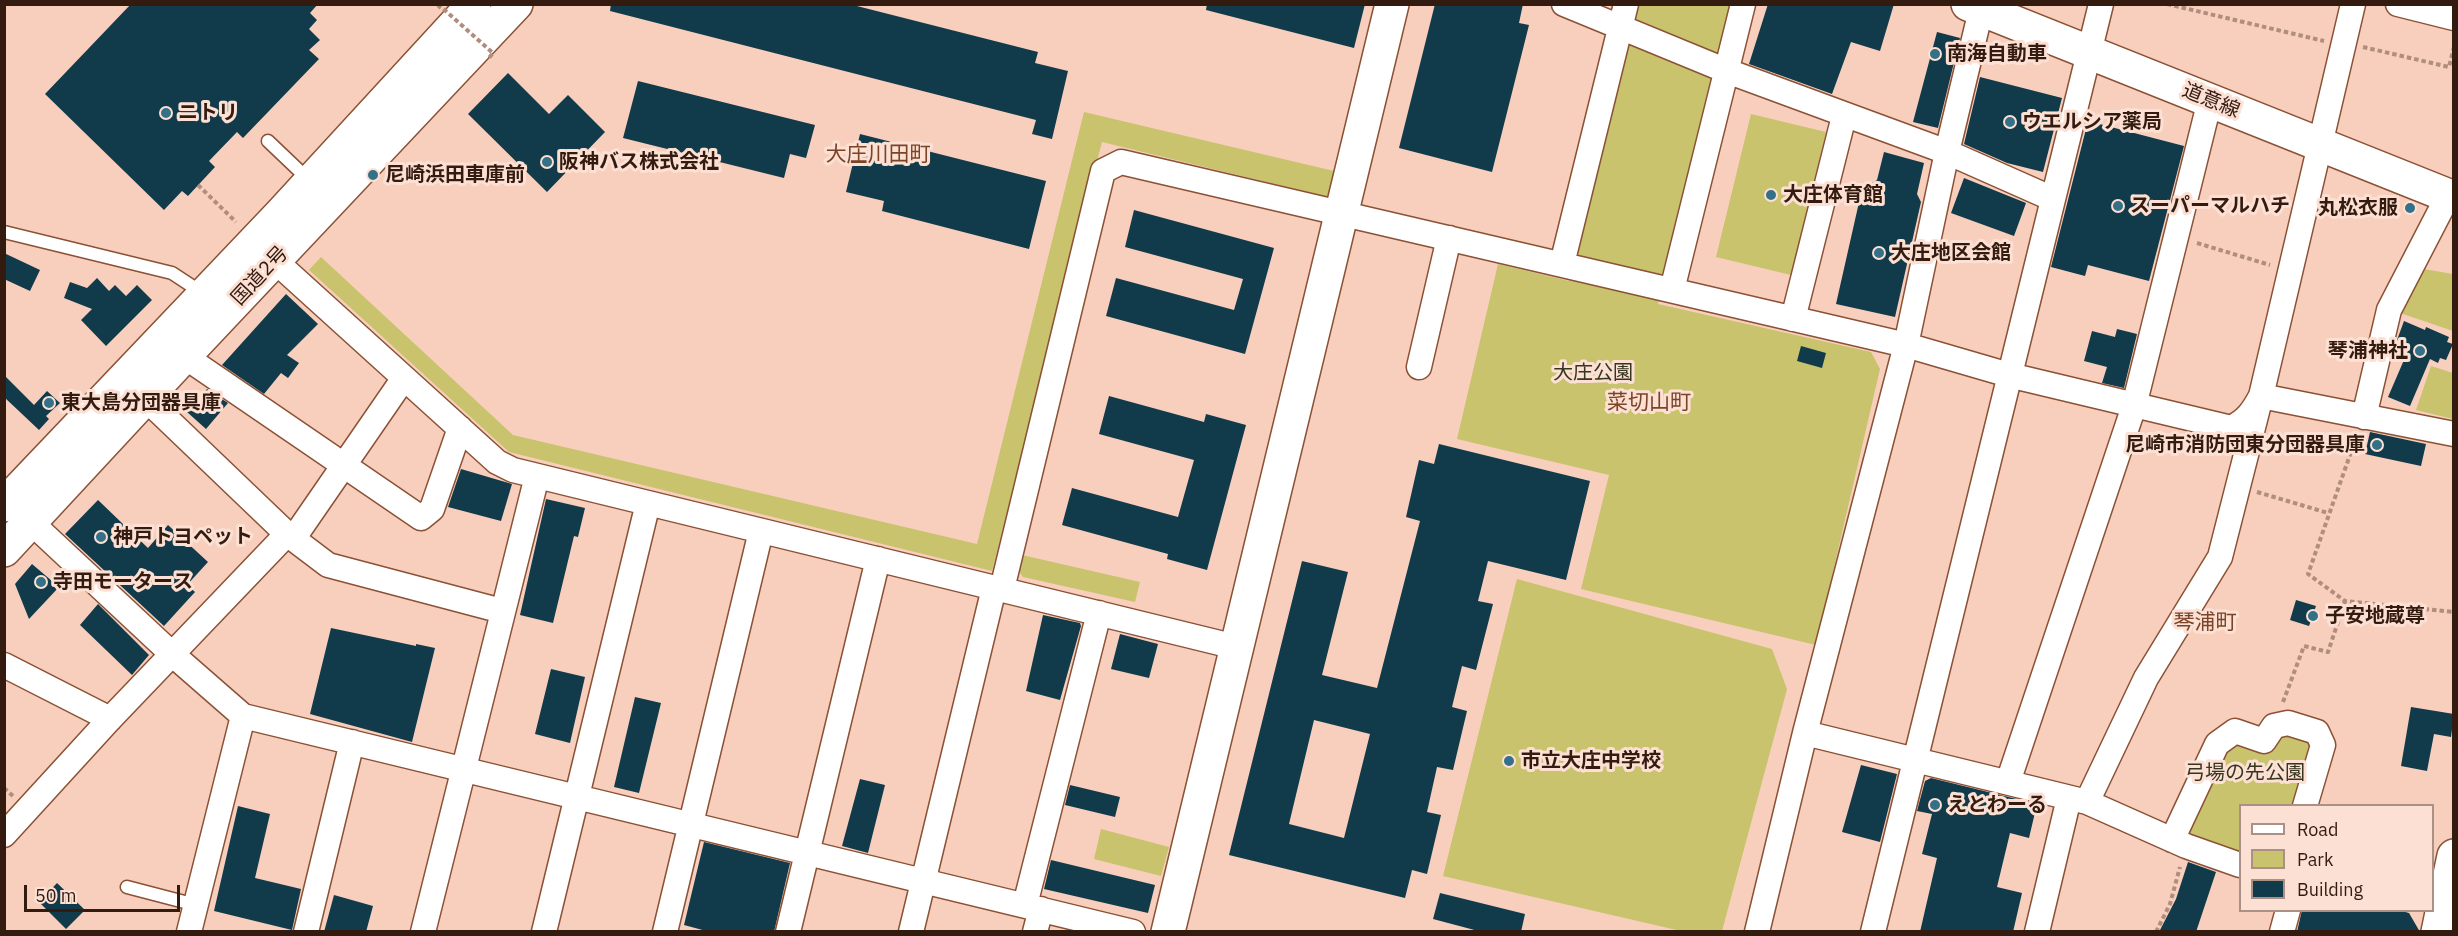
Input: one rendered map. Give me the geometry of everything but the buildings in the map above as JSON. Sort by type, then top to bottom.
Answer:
[{"type":"main road","name":"国道2号","points":[[4,550],[12,507],[474,4]]},
{"type":"main road","name":"国道2号","points":[[12,507],[146,398],[184,356],[256,243],[516,4]]},
{"type":"main road","points":[[1168,932],[1392,4]]},
{"type":"main road","name":"道意線","points":[[1974,7],[2451,196]]},
{"type":"main road","points":[[2438,916],[2454,856]]},
{"type":"street","points":[[1564,4],[1623,16],[1727,71],[1844,116],[1947,152],[2053,199]]},
{"type":"street","points":[[1672,290],[1743,4]]},
{"type":"street","points":[[1873,932],[2101,4]]},
{"type":"street","points":[[2037,932],[2078,800],[2146,678],[2220,557],[2261,396],[2353,4]]},
{"type":"street","points":[[2398,4],[2454,18]]},
{"type":"street","points":[[1757,932],[1805,733],[1906,345],[1947,152],[1974,7]]},
{"type":"street","points":[[1562,264],[1623,16]]},
{"type":"street","points":[[2008,783],[2134,406],[2210,100]]},
{"type":"street","points":[[1793,319],[1844,116]]},
{"type":"street","points":[[911,932],[1103,171],[1121,162],[1906,345],[2009,375],[2231,428],[2252,413],[2261,396]]},
{"type":"street","points":[[2364,417],[2389,310],[2451,196]]},
{"type":"street","points":[[1419,367],[1449,238]]},
{"type":"street","points":[[256,243],[497,462],[513,470],[1236,647]]},
{"type":"street","points":[[184,356],[421,518],[432,509],[460,428]]},
{"type":"street","points":[[4,835],[172,654],[290,536],[344,465],[404,378]]},
{"type":"street","points":[[2261,396],[2454,434]]},
{"type":"street","points":[[146,398],[290,536],[328,565],[502,611]]},
{"type":"street","points":[[423,932],[537,476]]},
{"type":"street","points":[[544,932],[648,503]]},
{"type":"street","points":[[12,507],[243,716],[923,880],[1034,915],[1133,932]]},
{"type":"street","points":[[664,932],[692,825],[761,531]]},
{"type":"street","points":[[788,932],[878,559]]},
{"type":"street","points":[[1034,915],[1099,613]]},
{"type":"street","points":[[4,665],[110,719]]},
{"type":"street","points":[[189,932],[243,716]]},
{"type":"street","points":[[2179,843],[2217,744],[2235,731],[2264,741],[2274,726],[2288,723],[2317,732],[2323,745],[2306,804]]},
{"type":"street","points":[[1805,733],[2078,800],[2179,843],[2239,864]]},
{"type":"street","points":[[306,932],[352,742]]},
{"type":"street","points":[[2282,932],[2287,912]]},
{"type":"lane","points":[[268,141],[311,182]]},
{"type":"lane","points":[[4,232],[172,273],[205,295]]},
{"type":"lane","points":[[127,887],[196,905]]},
{"type":"path","points":[[2167,4],[2344,46],[2352,45],[2449,67],[2454,47]]},
{"type":"path","points":[[438,8],[440,6],[493,53],[488,59]]},
{"type":"path","points":[[198,185],[256,243]]},
{"type":"path","points":[[2176,237],[2291,271]]},
{"type":"path","points":[[2364,417],[2308,574],[2344,602],[2454,612]]},
{"type":"path","points":[[2237,486],[2328,513]]},
{"type":"path","points":[[2274,726],[2304,646],[2328,652],[2344,602]]},
{"type":"path","points":[[2156,932],[2170,904],[2179,843]]},
{"type":"green space","name":"大庄公園","points":[[1638,5],[1731,5],[1658,304],[1871,352],[1880,369],[1816,645],[1581,589],[1609,475],[1457,439],[1498,264],[1569,281]]},
{"type":"green space","points":[[1084,112],[1334,171],[1328,197],[1102,142],[992,571],[509,452],[309,270],[321,257],[513,435],[977,544]]},
{"type":"green space","name":"大庄体育館","points":[[1751,114],[1826,132],[1791,275],[1716,257]]},
{"type":"green space","points":[[2418,268],[2453,274],[2453,331],[2397,312]]},
{"type":"green space","points":[[2431,366],[2453,373],[2453,419],[2416,410]]},
{"type":"green space","points":[[1022,555],[1140,582],[1135,602],[1023,577],[1018,570]]},
{"type":"green space","points":[[1517,579],[1772,649],[1787,689],[1722,931],[1681,931],[1443,876]]},
{"type":"green space","name":"弓場の先公園","points":[[2275,732],[2309,735],[2314,746],[2297,804],[2239,804],[2239,853],[2184,836],[2220,747]]},
{"type":"green space","points":[[1101,829],[1169,847],[1161,876],[1094,859]]},
{"type":"place","name":"南海自動車","points":[[1935,54]]},
{"type":"place","name":"ニトリ","points":[[166,113]]},
{"type":"place","name":"ウエルシア薬局","points":[[2010,122]]},
{"type":"place","name":"阪神バス株式会社","points":[[547,162]]},
{"type":"place","name":"尼崎浜田車庫前","points":[[373,175]]},
{"type":"place","name":"大庄体育館","points":[[1771,195]]},
{"type":"place","name":"スーパーマルハチ","points":[[2118,206]]},
{"type":"place","name":"丸松衣服","points":[[2410,208]]},
{"type":"place","name":"大庄地区会館","points":[[1879,253]]},
{"type":"place","name":"琴浦神社","points":[[2420,351]]},
{"type":"place","name":"東大島分団器具庫","points":[[49,403]]},
{"type":"place","name":"尼崎市消防団東分団器具庫","points":[[2377,445]]},
{"type":"place","name":"神戸トヨペット","points":[[101,537]]},
{"type":"place","name":"寺田モータース","points":[[41,582]]},
{"type":"place","name":"子安地蔵尊","points":[[2313,616]]},
{"type":"place","name":"市立大庄中学校","points":[[1509,761]]},
{"type":"place","name":"えとわーる","points":[[1935,805]]},
{"type":"district","name":"大庄川田町","points":[[878,155]]},
{"type":"district","name":"菜切山町","points":[[1649,403]]},
{"type":"district","name":"琴浦町","points":[[2205,623]]}]
